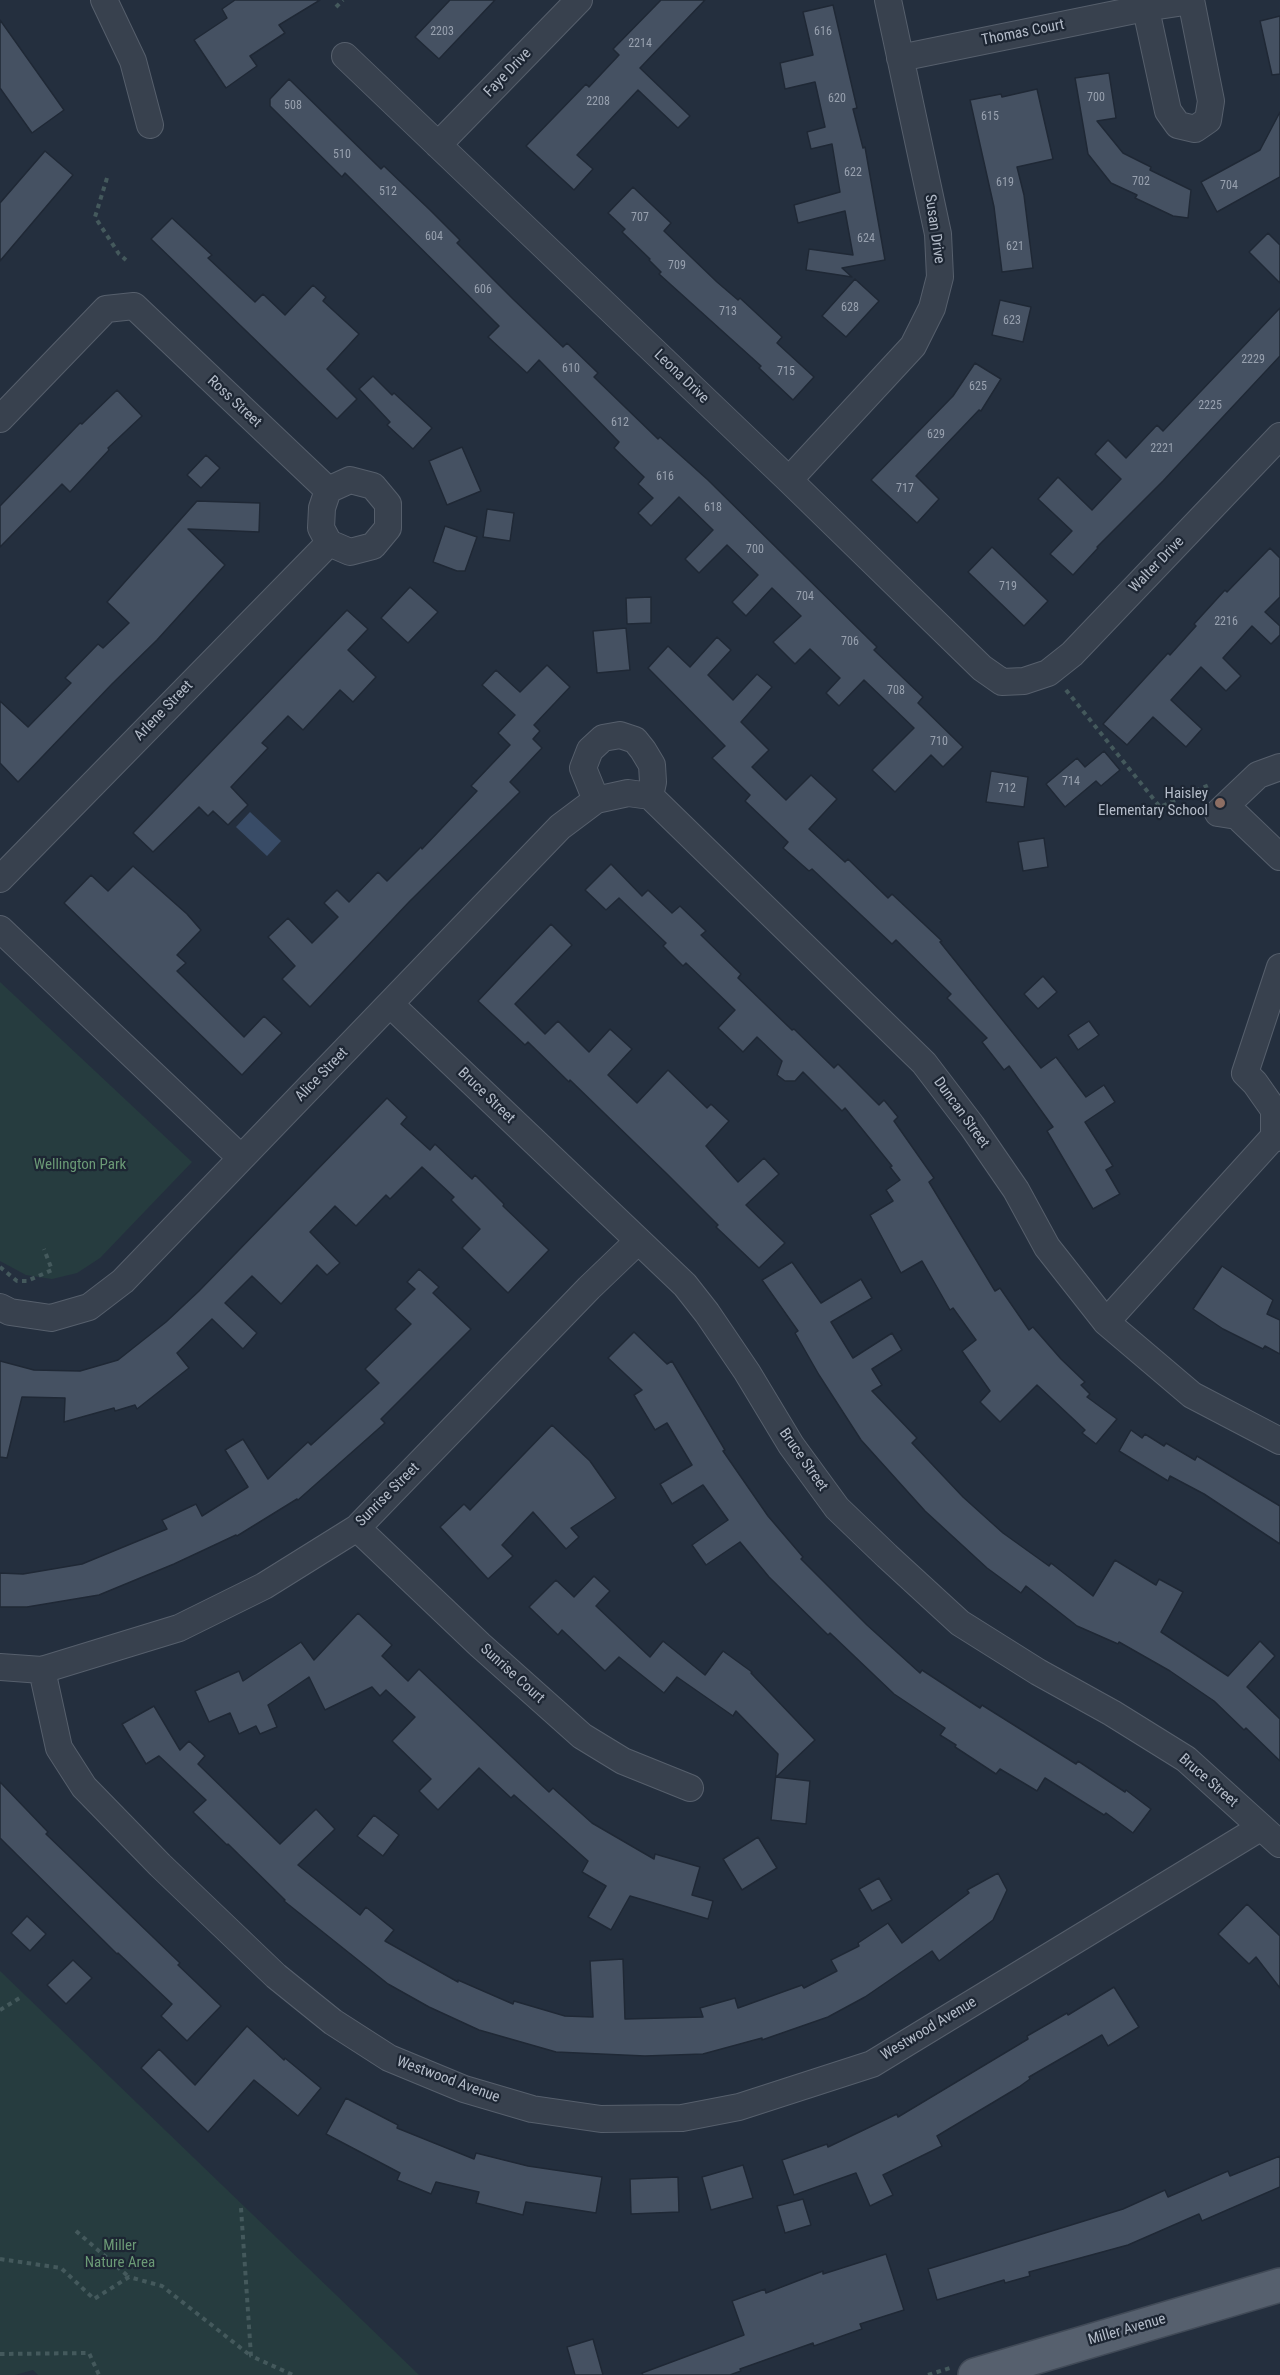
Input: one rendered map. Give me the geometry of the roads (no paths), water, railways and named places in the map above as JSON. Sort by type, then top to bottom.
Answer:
[{"type":"main road","name":"Miller Avenue","points":[[975,2375],[1280,2285]]},
{"type":"street","points":[[104,0],[133,61],[150,125]]},
{"type":"street","name":"Faye Drive","points":[[438,146],[579,0]]},
{"type":"street","name":"Susan Drive","points":[[789,480],[913,346],[932,308],[938,287],[940,277],[938,234],[888,0]]},
{"type":"street","name":"Thomas Court","points":[[900,58],[1145,4],[1191,0],[1211,101],[1208,120],[1195,129],[1178,125],[1168,111],[1145,4]]},
{"type":"street","name":"Leona Drive","points":[[345,56],[789,480],[982,668],[1002,682],[1024,681]]},
{"type":"street","name":"Ross Street","points":[[0,419],[106,309],[134,306],[328,490]]},
{"type":"street","name":"Walter Drive","points":[[1024,681],[1052,670],[1072,654],[1280,436]]},
{"type":"street","points":[[350,480],[373,486],[388,504],[388,528],[373,546],[350,552],[329,543],[321,528],[322,508],[328,490],[350,480]]},
{"type":"street","name":"Arlene Street","points":[[0,879],[329,543]]},
{"type":"street","points":[[596,800],[583,768],[590,750],[603,738],[620,735],[635,740],[644,750],[652,765],[653,782],[639,795]]},
{"type":"street","points":[[1280,767],[1258,775],[1218,813],[1237,816],[1280,857]]},
{"type":"street","name":"Alice Street","points":[[0,1307],[10,1312],[51,1318],[89,1307],[123,1281],[561,827],[596,800],[639,795]]},
{"type":"street","name":"Duncan Street","points":[[639,795],[924,1063],[972,1126],[1016,1190],[1047,1247],[1106,1322],[1192,1395],[1280,1441]]},
{"type":"street","points":[[0,929],[241,1158]]},
{"type":"street","points":[[1106,1322],[1277,1134],[1274,1110],[1245,1073],[1280,967]]},
{"type":"street","name":"Bruce Street","points":[[390,1004],[684,1285],[707,1313],[747,1372],[791,1446],[837,1508],[887,1556],[960,1623],[1186,1759],[1280,1844]]},
{"type":"street","name":"Sunrise Street","points":[[42,1670],[178,1628],[264,1586],[357,1528],[589,1288],[638,1241]]},
{"type":"street","name":"Sunrise Court","points":[[357,1528],[480,1646],[582,1736],[623,1761],[690,1788]]},
{"type":"street","points":[[0,1667],[42,1670]]},
{"type":"street","name":"Westwood Avenue","points":[[42,1670],[59,1748],[84,1787],[160,1866],[276,1976],[333,2022],[389,2058],[464,2089],[532,2109],[601,2119],[682,2118],[739,2107],[872,2064],[1260,1828]]},
{"type":"water","points":[[250,812],[281,841],[267,856],[236,827]]},
{"type":"place","name":"Haisley Elementary School","points":[[1220,803]]},
{"type":"park label","name":"Wellington Park","points":[[80,1165]]},
{"type":"park label","name":"Miller Nature Area","points":[[120,2254]]}]
